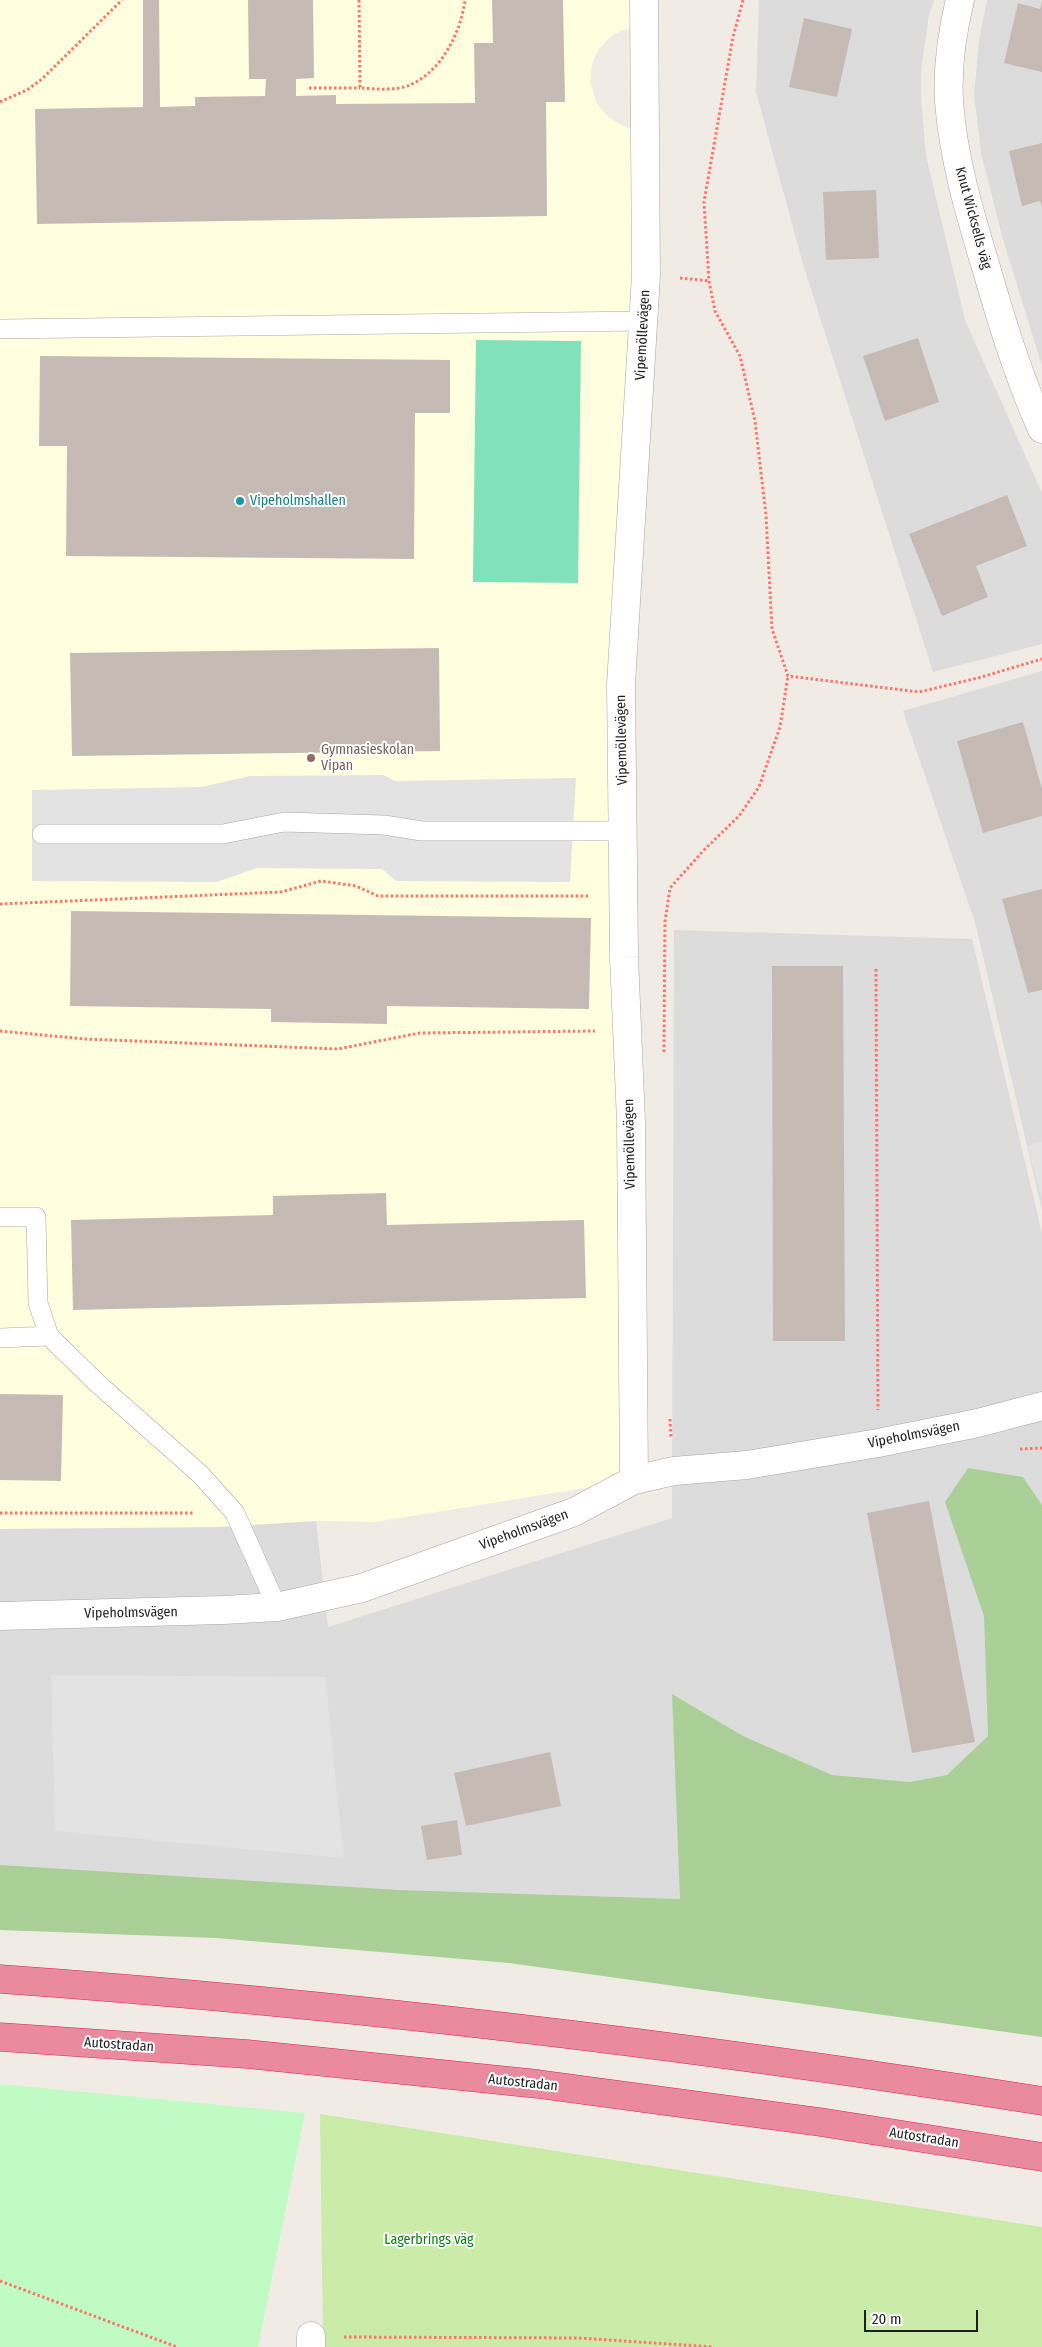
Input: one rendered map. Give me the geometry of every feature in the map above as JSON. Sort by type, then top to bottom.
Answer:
[{"type":"highway","points":[[0,1979],[254,2000],[624,2039],[831,2067],[1042,2101]]},
{"type":"highway","name":"Autostradan","points":[[0,2037],[247,2054],[538,2084],[820,2122],[1042,2157]]},
{"type":"street","name":"Vipemöllevägen","points":[[634,1480],[631,1122],[623,896],[621,684],[646,275],[644,0]]},
{"type":"street","name":"Knut Wicksells väg","points":[[960,0],[953,32],[949,69],[949,101],[960,172],[996,301],[1042,428]]},
{"type":"street","name":"Vipeholmsvägen","points":[[0,1616],[277,1607],[362,1588],[574,1512],[634,1480],[674,1471],[747,1465],[878,1443],[978,1423],[1042,1406]]},
{"type":"lane","points":[[0,329],[644,321]]},
{"type":"lane","points":[[42,834],[223,834],[284,822],[384,825],[422,831],[622,831]]},
{"type":"lane","points":[[0,1216],[36,1216],[38,1303],[49,1336],[97,1383],[200,1474],[236,1514],[277,1607]]},
{"type":"lane","points":[[0,1338],[49,1336]]},
{"type":"path","points":[[0,102],[27,90],[42,79],[122,0]]},
{"type":"path","points":[[359,0],[360,88]]},
{"type":"path","points":[[308,88],[393,88],[409,85],[422,78],[442,58],[452,43],[464,10],[465,0]]},
{"type":"path","points":[[664,1056],[665,922],[670,888],[704,850],[739,816],[759,787],[780,727],[788,676],[772,629],[766,515],[755,421],[740,356],[715,311],[709,281],[704,202],[733,36],[743,0]]},
{"type":"path","points":[[788,676],[919,692],[978,678],[1042,659]]},
{"type":"path","points":[[0,904],[281,892],[321,881],[356,886],[378,896],[623,896]]},
{"type":"path","points":[[876,969],[878,1443]]},
{"type":"path","points":[[0,1031],[85,1039],[338,1049],[420,1033],[627,1030]]},
{"type":"path","points":[[670,1416],[674,1471]]},
{"type":"path","points":[[1011,1449],[1042,1448]]},
{"type":"path","points":[[0,1513],[236,1514]]},
{"type":"path","points":[[0,2281],[177,2347]]},
{"type":"path","points":[[311,2342],[579,2338],[714,2347]]},
{"type":"shaded area","name":"Gymnasieskolan Vipan","points":[[0,0],[644,0],[643,26],[620,31],[610,37],[598,50],[592,64],[590,82],[597,104],[608,117],[627,128],[644,130],[621,684],[634,1480],[375,1522],[316,1521],[220,1527],[0,1529]]},
{"type":"shaded area","points":[[759,0],[934,0],[929,15],[921,70],[921,99],[926,156],[965,320],[1042,493],[1042,644],[933,672],[803,264],[756,92]]},
{"type":"shaded area","points":[[987,0],[1042,0],[1042,366],[1002,236],[981,153],[974,94],[979,40]]},
{"type":"shaded area","points":[[1042,671],[1042,1211],[976,926],[903,711]]},
{"type":"shaded area","points":[[383,775],[395,781],[576,778],[570,882],[396,881],[382,869],[257,868],[217,882],[32,881],[32,790],[202,787],[250,776]]},
{"type":"shaded area","points":[[674,930],[972,939],[1042,1233],[1042,1920],[373,1894],[0,1866],[0,1525],[316,1521],[328,1627],[672,1518]]},
{"type":"shaded area","points":[[1042,1142],[1042,1198],[1027,1146]]},
{"type":"shaded area","points":[[51,1675],[325,1677],[344,1858],[55,1831]]},
{"type":"green space","points":[[476,340],[581,341],[578,583],[473,582]]},
{"type":"green space","points":[[968,1468],[1023,1477],[1042,1505],[1042,2037],[509,1963],[216,1938],[0,1930],[0,1865],[399,1890],[680,1899],[672,1694],[743,1736],[832,1775],[910,1782],[947,1775],[988,1736],[984,1616],[945,1502]]},
{"type":"green space","points":[[0,2084],[305,2113],[258,2347],[0,2347]]},
{"type":"green space","name":"Lagerbrings väg","points":[[320,2114],[1042,2227],[1042,2347],[323,2347]]},
{"type":"building","points":[[143,0],[159,0],[160,107],[195,106],[195,97],[265,96],[266,79],[249,79],[248,0],[313,0],[314,78],[296,79],[296,96],[336,95],[336,104],[475,103],[474,43],[493,43],[492,0],[563,0],[565,102],[546,102],[547,216],[37,224],[35,109],[143,107]]},
{"type":"building","points":[[1042,2],[1042,72],[1004,63],[1018,3],[1040,9]]},
{"type":"building","points":[[804,18],[852,29],[837,97],[789,87]]},
{"type":"building","points":[[1042,143],[1042,207],[1040,201],[1022,206],[1009,151]]},
{"type":"building","points":[[876,190],[879,258],[826,260],[823,192]]},
{"type":"building","points":[[918,338],[939,402],[885,421],[863,356]]},
{"type":"building","name":"Vipeholmshallen","points":[[40,356],[450,360],[450,413],[415,413],[414,559],[66,556],[67,446],[39,446]]},
{"type":"building","points":[[1007,495],[1027,546],[976,566],[988,597],[942,616],[909,534]]},
{"type":"building","points":[[439,648],[440,751],[72,756],[70,653]]},
{"type":"building","points":[[1023,722],[1042,789],[1042,816],[983,833],[957,741]]},
{"type":"building","points":[[1042,889],[1042,990],[1028,993],[1002,899]]},
{"type":"building","points":[[71,911],[591,918],[589,1009],[387,1006],[387,1024],[271,1022],[271,1009],[70,1006]]},
{"type":"building","points":[[772,966],[843,966],[845,1341],[773,1341]]},
{"type":"building","points":[[386,1193],[387,1225],[584,1220],[586,1298],[73,1310],[71,1220],[273,1215],[273,1196]]},
{"type":"building","points":[[0,1394],[63,1395],[61,1481],[0,1480]]},
{"type":"building","points":[[929,1501],[975,1742],[912,1753],[867,1513]]},
{"type":"building","points":[[550,1752],[561,1806],[466,1826],[454,1773]]},
{"type":"building","points":[[457,1820],[462,1855],[427,1860],[421,1826]]},
{"type":"place","name":"Vipeholmshallen","points":[[240,501]]},
{"type":"place","name":"Gymnasieskolan Vipan","points":[[311,758]]}]
